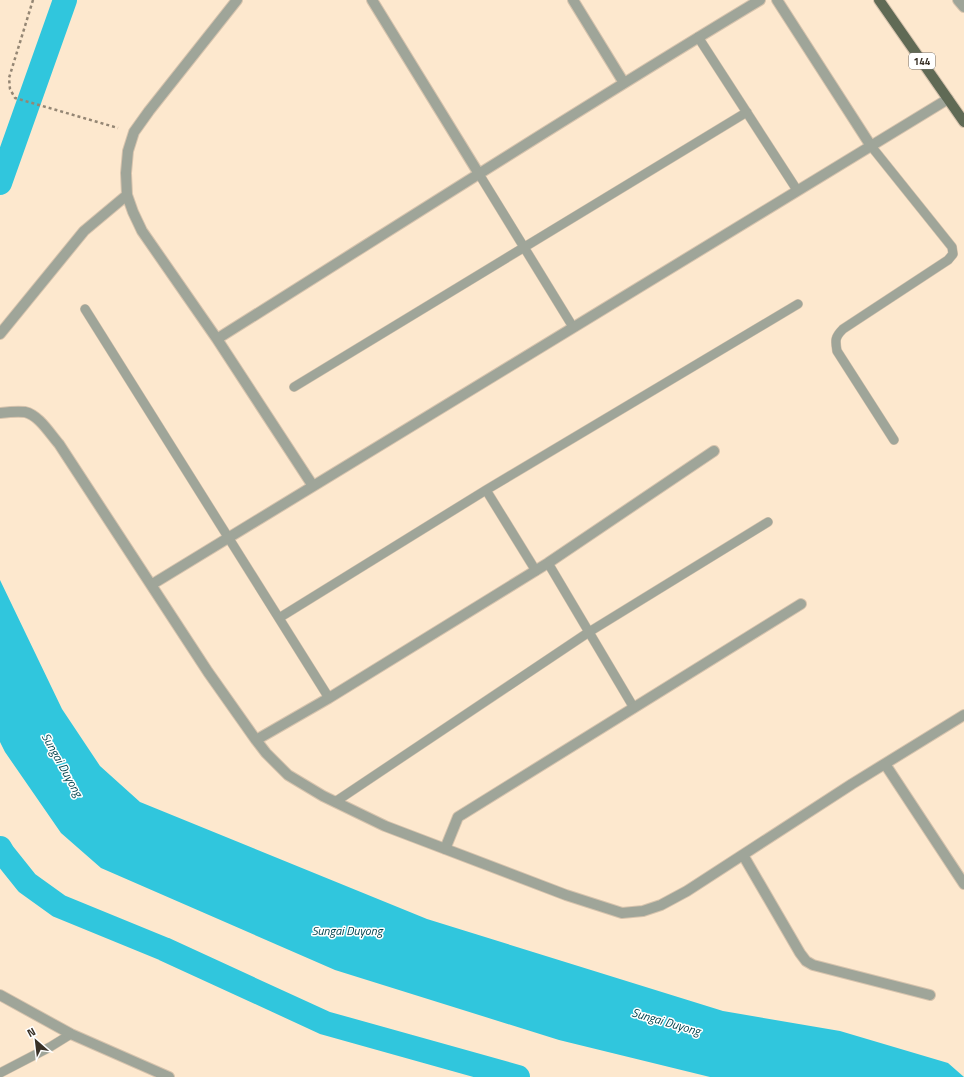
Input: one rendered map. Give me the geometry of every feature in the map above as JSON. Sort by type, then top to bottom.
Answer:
[{"type":"main road","name":"144","points":[[879,0],[964,122]]},
{"type":"street","points":[[237,0],[159,98],[134,132],[128,152],[126,173],[127,195],[142,231],[217,340],[313,486]]},
{"type":"street","points":[[372,0],[479,174]]},
{"type":"street","points":[[573,0],[624,84]]},
{"type":"street","points":[[217,340],[479,174],[760,0]]},
{"type":"street","points":[[777,0],[871,146]]},
{"type":"street","points":[[958,0],[964,7]]},
{"type":"street","points":[[151,585],[948,99]]},
{"type":"street","points":[[0,334],[84,231],[127,195]]},
{"type":"street","points":[[0,413],[28,412],[36,416],[59,444],[208,672],[266,753],[288,775],[323,796],[385,826],[566,895],[622,913],[643,911],[660,905],[687,891],[964,715]]},
{"type":"street","points":[[256,740],[329,698],[536,571],[714,451]]},
{"type":"street","points":[[445,849],[458,817],[801,604]]},
{"type":"street","points":[[885,764],[964,884]]},
{"type":"street","points":[[743,855],[806,961],[813,965],[930,995]]},
{"type":"street","points":[[0,995],[71,1034],[169,1077]]},
{"type":"lane","points":[[698,37],[797,190]]},
{"type":"lane","points":[[294,387],[747,112]]},
{"type":"lane","points":[[871,146],[952,247],[953,254],[948,260],[843,329],[837,335],[835,342],[837,351],[894,440]]},
{"type":"lane","points":[[479,174],[573,328]]},
{"type":"lane","points":[[279,618],[486,490],[798,304]]},
{"type":"lane","points":[[85,310],[329,698]]},
{"type":"lane","points":[[486,490],[536,571]]},
{"type":"lane","points":[[335,802],[589,632],[768,522]]},
{"type":"lane","points":[[548,563],[634,708]]},
{"type":"lane","points":[[0,1074],[71,1034]]},
{"type":"path","points":[[33,0],[9,78],[10,89],[15,98],[134,132]]},
{"type":"water","name":"Sungai Duyong","points":[[0,580],[62,709],[100,766],[140,802],[427,919],[723,1011],[840,1031],[948,1063],[964,1077],[710,1077],[559,1040],[335,970],[101,868],[61,833],[5,752],[0,742]]},
{"type":"waterway","points":[[0,183],[65,0]]},
{"type":"waterway","points":[[0,848],[27,883],[59,906],[164,949],[325,1023],[518,1077]]}]
